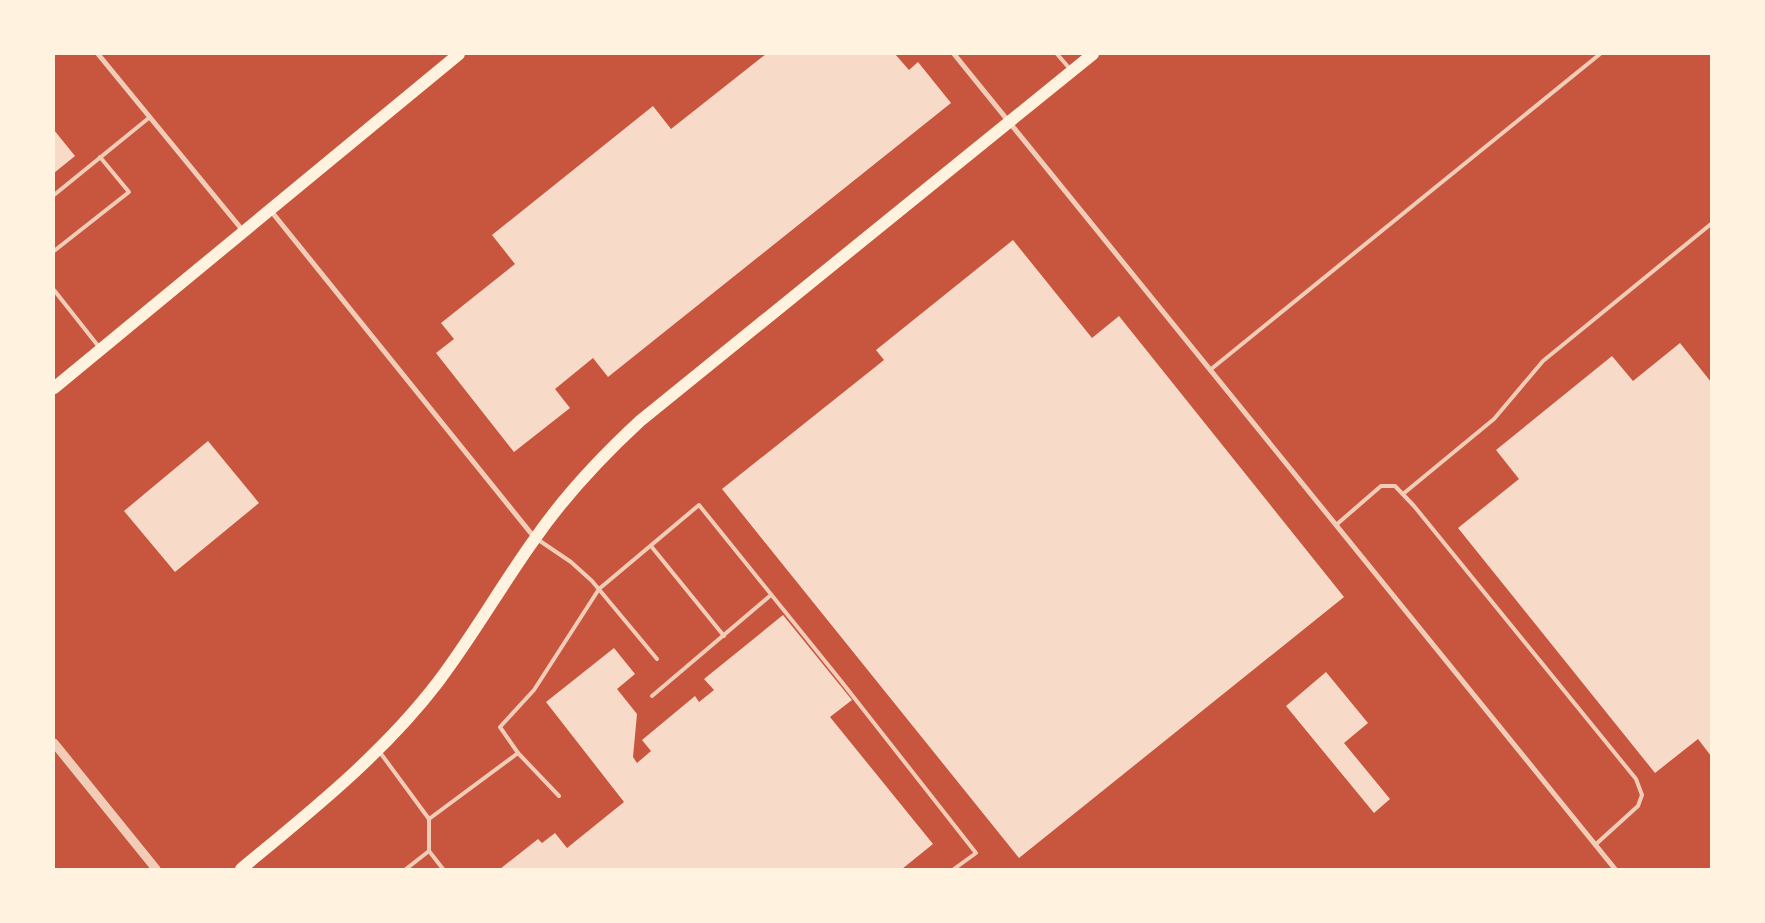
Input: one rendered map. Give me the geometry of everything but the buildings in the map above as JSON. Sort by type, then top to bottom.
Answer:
[{"type":"main road","points":[[54,388],[244,233],[458,54]]},
{"type":"main road","points":[[241,869],[324,800],[378,750],[439,681],[535,538],[590,468],[640,421],[1093,54]]},
{"type":"street","points":[[98,54],[244,233]]},
{"type":"street","points":[[954,54],[1615,869]]},
{"type":"street","points":[[271,210],[535,538]]},
{"type":"street","points":[[54,743],[156,869]]},
{"type":"lane","points":[[1058,54],[1072,71]]},
{"type":"lane","points":[[1210,370],[1600,54]]},
{"type":"lane","points":[[54,195],[150,117]]},
{"type":"lane","points":[[54,251],[130,192],[100,157]]},
{"type":"lane","points":[[1403,494],[1494,419],[1543,361],[1711,224]]},
{"type":"lane","points":[[54,290],[101,349]]},
{"type":"lane","points":[[1336,525],[1382,486],[1395,486],[1636,779],[1642,795],[1638,806],[1595,845]]},
{"type":"lane","points":[[559,796],[518,753],[500,727],[534,690],[599,590],[699,505],[976,853],[954,869]]},
{"type":"lane","points":[[535,538],[571,562],[599,590],[657,659]]},
{"type":"lane","points":[[651,546],[724,636]]},
{"type":"lane","points":[[652,696],[771,595]]},
{"type":"lane","points":[[378,750],[429,819],[429,851],[443,869]]},
{"type":"lane","points":[[429,819],[518,753]]},
{"type":"lane","points":[[406,869],[429,851]]}]
